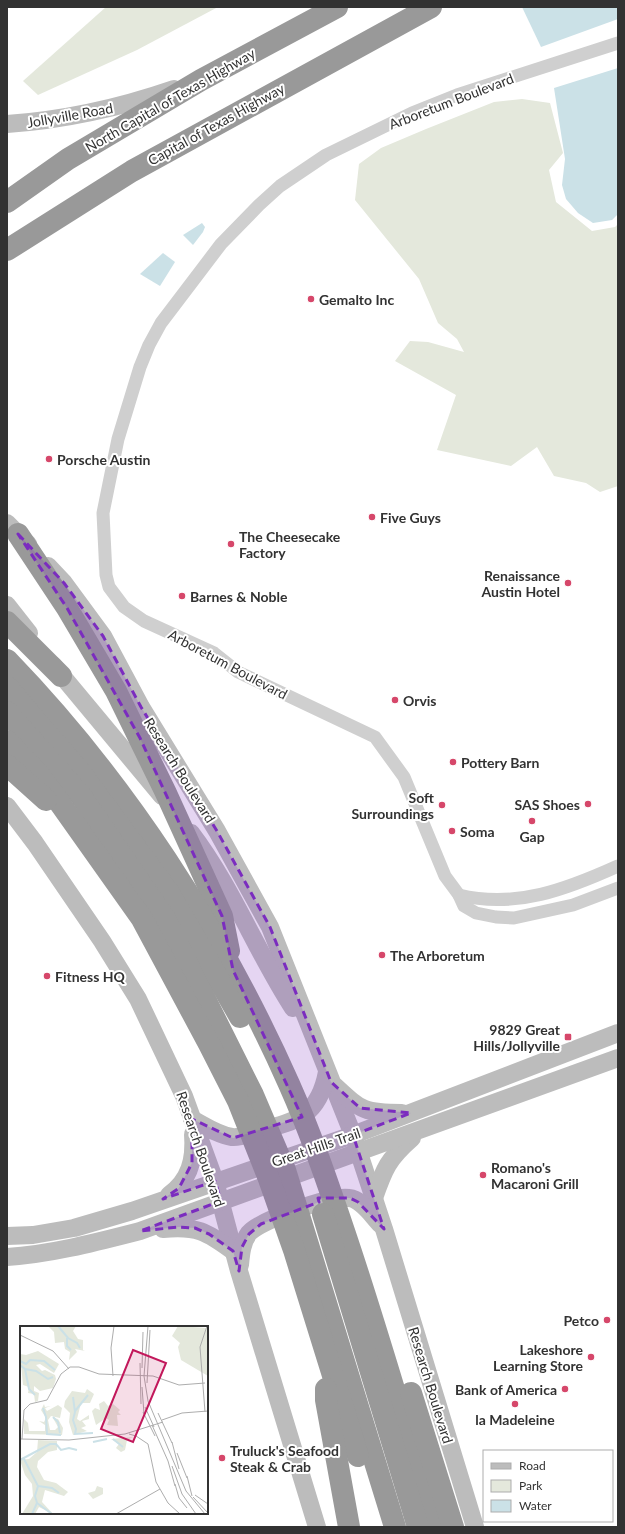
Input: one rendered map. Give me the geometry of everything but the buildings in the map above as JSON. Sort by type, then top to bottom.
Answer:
[{"type":"highway","name":"North Capital of Texas Highway","points":[[7,202],[68,159],[201,80],[338,7]]},
{"type":"highway","name":"Capital of Texas Highway","points":[[7,250],[132,171],[431,7]]},
{"type":"highway","points":[[12,528],[67,608],[116,691],[140,738],[222,916],[233,970]]},
{"type":"highway","points":[[7,622],[61,676]]},
{"type":"highway","points":[[7,660],[40,694],[104,772],[168,862],[233,970],[282,1085],[323,1170],[337,1235],[418,1527]]},
{"type":"highway","points":[[7,687],[80,772],[169,893],[282,1085]]},
{"type":"highway","points":[[7,712],[81,796],[165,919],[245,1098],[270,1180],[301,1247],[395,1527]]},
{"type":"highway","points":[[7,741],[42,778],[142,919],[209,1044],[245,1098]]},
{"type":"highway","points":[[7,765],[76,826]]},
{"type":"highway","points":[[337,1235],[410,1392],[453,1527]]},
{"type":"highway","points":[[301,1247],[326,1356],[380,1527]]},
{"type":"highway","points":[[365,1294],[435,1527]]},
{"type":"highway","points":[[326,1356],[326,1400],[350,1527]]},
{"type":"main road","name":"Jollyville Road","points":[[7,124],[45,122],[102,111],[137,102],[201,80]]},
{"type":"main road","name":"Research Boulevard","points":[[12,528],[64,583],[103,636],[142,707],[217,831],[270,927],[353,1135],[384,1229],[475,1527]]},
{"type":"main road","name":"Research Boulevard","points":[[7,605],[61,676],[167,803],[210,859],[274,979],[314,1040]]},
{"type":"main road","name":"Research Boulevard","points":[[7,806],[86,914],[138,999],[165,1054],[192,1119],[215,1182],[233,1251],[317,1527]]},
{"type":"main road","name":"Great Hills Trail","points":[[7,1236],[33,1235],[74,1228],[132,1211],[353,1135],[618,1033]]},
{"type":"main road","name":"Great Hills Trail","points":[[7,1257],[60,1250],[140,1231],[220,1201],[420,1131],[618,1058]]},
{"type":"main road","points":[[192,1119],[221,1134],[233,1138],[272,1128],[304,1116],[316,1105],[329,1077],[360,1108],[385,1113],[411,1113]]},
{"type":"main road","points":[[163,1200],[179,1188],[187,1177],[195,1151],[192,1119]]},
{"type":"main road","points":[[374,1198],[384,1169],[395,1152],[420,1131]]},
{"type":"main road","points":[[239,1271],[242,1247],[249,1234],[261,1224],[331,1198],[350,1198],[358,1202],[384,1229]]},
{"type":"main road","points":[[140,1231],[179,1227],[195,1228],[209,1234],[233,1251]]},
{"type":"street","name":"Arboretum Boulevard","points":[[618,43],[457,95],[412,113],[332,152],[280,186],[239,224],[221,244],[161,323],[140,366],[118,439],[103,513],[103,545],[106,575],[109,587],[124,607],[144,621],[214,653],[238,672],[375,737],[404,777],[446,876],[459,895],[464,906],[476,913],[496,917],[514,918],[573,905],[618,888]]},
{"type":"street","points":[[459,895],[477,900],[496,901],[530,897],[566,889],[618,866]]},
{"type":"highlighted area","points":[[18,534],[64,583],[103,636],[141,707],[217,831],[270,927],[331,1082],[360,1108],[411,1113],[353,1135],[384,1229],[358,1202],[350,1198],[318,1198],[319,1202],[261,1224],[249,1234],[242,1247],[239,1271],[233,1251],[209,1234],[195,1228],[179,1227],[140,1231],[221,1201],[215,1181],[163,1199],[179,1188],[192,1163],[192,1119],[233,1138],[302,1117],[233,970],[222,916],[140,738],[67,608]]},
{"type":"green space","points":[[106,7],[218,7],[137,50],[38,95],[23,81]]},
{"type":"green space","points":[[522,99],[550,103],[563,153],[549,170],[556,202],[592,231],[615,227],[618,224],[618,486],[600,492],[586,483],[554,476],[537,447],[511,466],[437,450],[456,395],[395,361],[410,341],[428,342],[464,352],[457,339],[438,323],[419,279],[355,200],[359,164],[381,148],[494,102]]},
{"type":"water","points":[[522,7],[618,7],[618,19],[541,47]]},
{"type":"water","points":[[618,68],[618,214],[612,220],[593,223],[578,213],[566,199],[562,185],[565,159],[554,88]]},
{"type":"water","points":[[202,223],[205,227],[203,232],[193,245],[183,235]]},
{"type":"water","points":[[163,253],[175,262],[160,286],[140,274]]},
{"type":"place","name":"Gemalto Inc","points":[[311,299]]},
{"type":"place","name":"Porsche Austin","points":[[49,459]]},
{"type":"place","name":"Five Guys","points":[[372,517]]},
{"type":"place","name":"The Cheesecake Factory","points":[[231,544]]},
{"type":"place","name":"Renaissance Austin Hotel","points":[[568,583]]},
{"type":"place","name":"Barnes & Noble","points":[[182,596]]},
{"type":"place","name":"Orvis","points":[[395,700]]},
{"type":"place","name":"Pottery Barn","points":[[453,762]]},
{"type":"place","name":"SAS Shoes","points":[[588,804]]},
{"type":"place","name":"Soft Surroundings","points":[[442,805]]},
{"type":"place","name":"Gap","points":[[532,821]]},
{"type":"place","name":"Soma","points":[[452,831]]},
{"type":"place","name":"The Arboretum","points":[[382,955]]},
{"type":"place","name":"Fitness HQ","points":[[47,976]]},
{"type":"place","name":"9829 Great Hills/Jollyville","points":[[568,1037]]},
{"type":"place","name":"Romano's Macaroni Grill","points":[[483,1175]]},
{"type":"place","name":"Petco","points":[[607,1320]]},
{"type":"place","name":"Lakeshore Learning Store","points":[[591,1357]]},
{"type":"place","name":"Bank of America","points":[[565,1389]]},
{"type":"place","name":"la Madeleine","points":[[515,1404]]},
{"type":"place","name":"Truluck's Seafood Steak & Crab","points":[[222,1458]]}]
